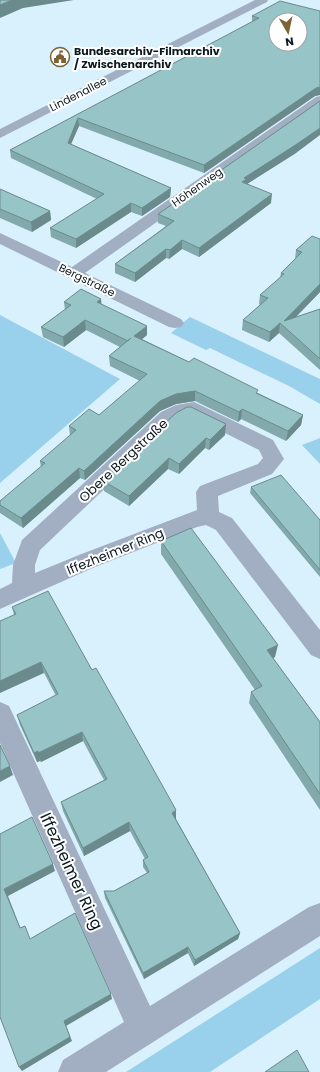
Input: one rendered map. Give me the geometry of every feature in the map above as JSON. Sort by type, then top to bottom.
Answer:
[{"type":"street","name":"Lindenallee","points":[[0,134],[263,0]]},
{"type":"street","name":"Höhenweg","points":[[74,273],[320,100]]},
{"type":"street","name":"Bergstraße","points":[[0,238],[175,323]]},
{"type":"street","name":"Obere Bergstraße","points":[[24,589],[24,565],[30,546],[168,417],[183,410],[194,410],[266,446],[274,459],[264,469],[207,492],[208,516]]},
{"type":"street","name":"Iffezheimer Ring","points":[[0,599],[86,562],[194,519],[208,516]]},
{"type":"street","points":[[208,516],[224,524],[320,648]]},
{"type":"street","name":"Iffezheimer Ring","points":[[0,714],[144,1029]]},
{"type":"street","points":[[75,1072],[320,918]]},
{"type":"shaded area","points":[[0,315],[120,379],[0,483]]},
{"type":"shaded area","points":[[190,317],[320,379],[320,404],[289,386],[210,348],[206,350],[171,333]]},
{"type":"shaded area","points":[[320,438],[320,464],[302,445]]},
{"type":"shaded area","points":[[0,533],[16,563],[0,569]]},
{"type":"shaded area","points":[[320,948],[320,999],[210,1072],[126,1072]]},
{"type":"building","points":[[0,0],[12,0],[0,5]]},
{"type":"building","points":[[280,1],[320,11],[320,87],[316,88],[204,165],[78,118],[68,143],[171,188],[142,208],[131,203],[76,239],[50,228],[104,194],[10,150],[259,18],[252,16]]},
{"type":"building","points":[[320,101],[320,128],[244,178],[247,179],[242,182],[272,194],[199,248],[182,240],[170,250],[166,249],[135,273],[115,264],[174,221],[158,214],[186,195],[189,196],[225,173],[220,171]]},
{"type":"building","points":[[0,189],[50,211],[31,222],[0,209]]},
{"type":"building","points":[[312,236],[320,239],[320,284],[284,321],[320,309],[320,359],[280,323],[270,332],[243,320],[268,298],[260,295],[284,274],[281,273],[302,252],[296,250]]},
{"type":"building","points":[[81,289],[101,299],[97,302],[147,326],[134,336],[189,362],[194,358],[258,390],[256,393],[303,415],[288,431],[242,409],[239,412],[195,391],[176,394],[160,401],[84,471],[79,468],[21,518],[0,505],[0,501],[45,463],[40,461],[76,430],[69,426],[89,409],[99,415],[147,374],[109,356],[128,341],[85,320],[63,337],[41,327],[71,305],[64,302]]},
{"type":"building","points":[[187,407],[191,407],[226,424],[210,440],[206,438],[179,464],[169,458],[129,496],[103,481],[176,413]]},
{"type":"building","points":[[281,475],[320,520],[320,570],[251,487]]},
{"type":"building","points":[[191,528],[278,645],[267,650],[320,722],[320,794],[251,692],[262,686],[161,541]]},
{"type":"building","points":[[48,591],[92,670],[96,668],[142,749],[176,810],[172,813],[240,933],[195,960],[188,947],[143,973],[104,891],[114,891],[149,872],[143,860],[148,857],[129,822],[83,848],[61,802],[107,779],[82,732],[38,753],[38,751],[34,753],[17,715],[58,694],[41,662],[0,681],[0,621],[16,614],[12,607]]},
{"type":"building","points":[[0,745],[10,766],[0,771]]},
{"type":"building","points":[[32,817],[53,864],[4,889],[20,928],[25,926],[30,939],[75,913],[111,994],[64,1021],[70,1037],[19,1067],[0,1017],[0,834]]},
{"type":"building","points":[[297,1050],[309,1072],[265,1072]]},
{"type":"place","name":"Bundesarchiv-Filmarchiv / Zwischenarchiv","points":[[60,57]]}]
